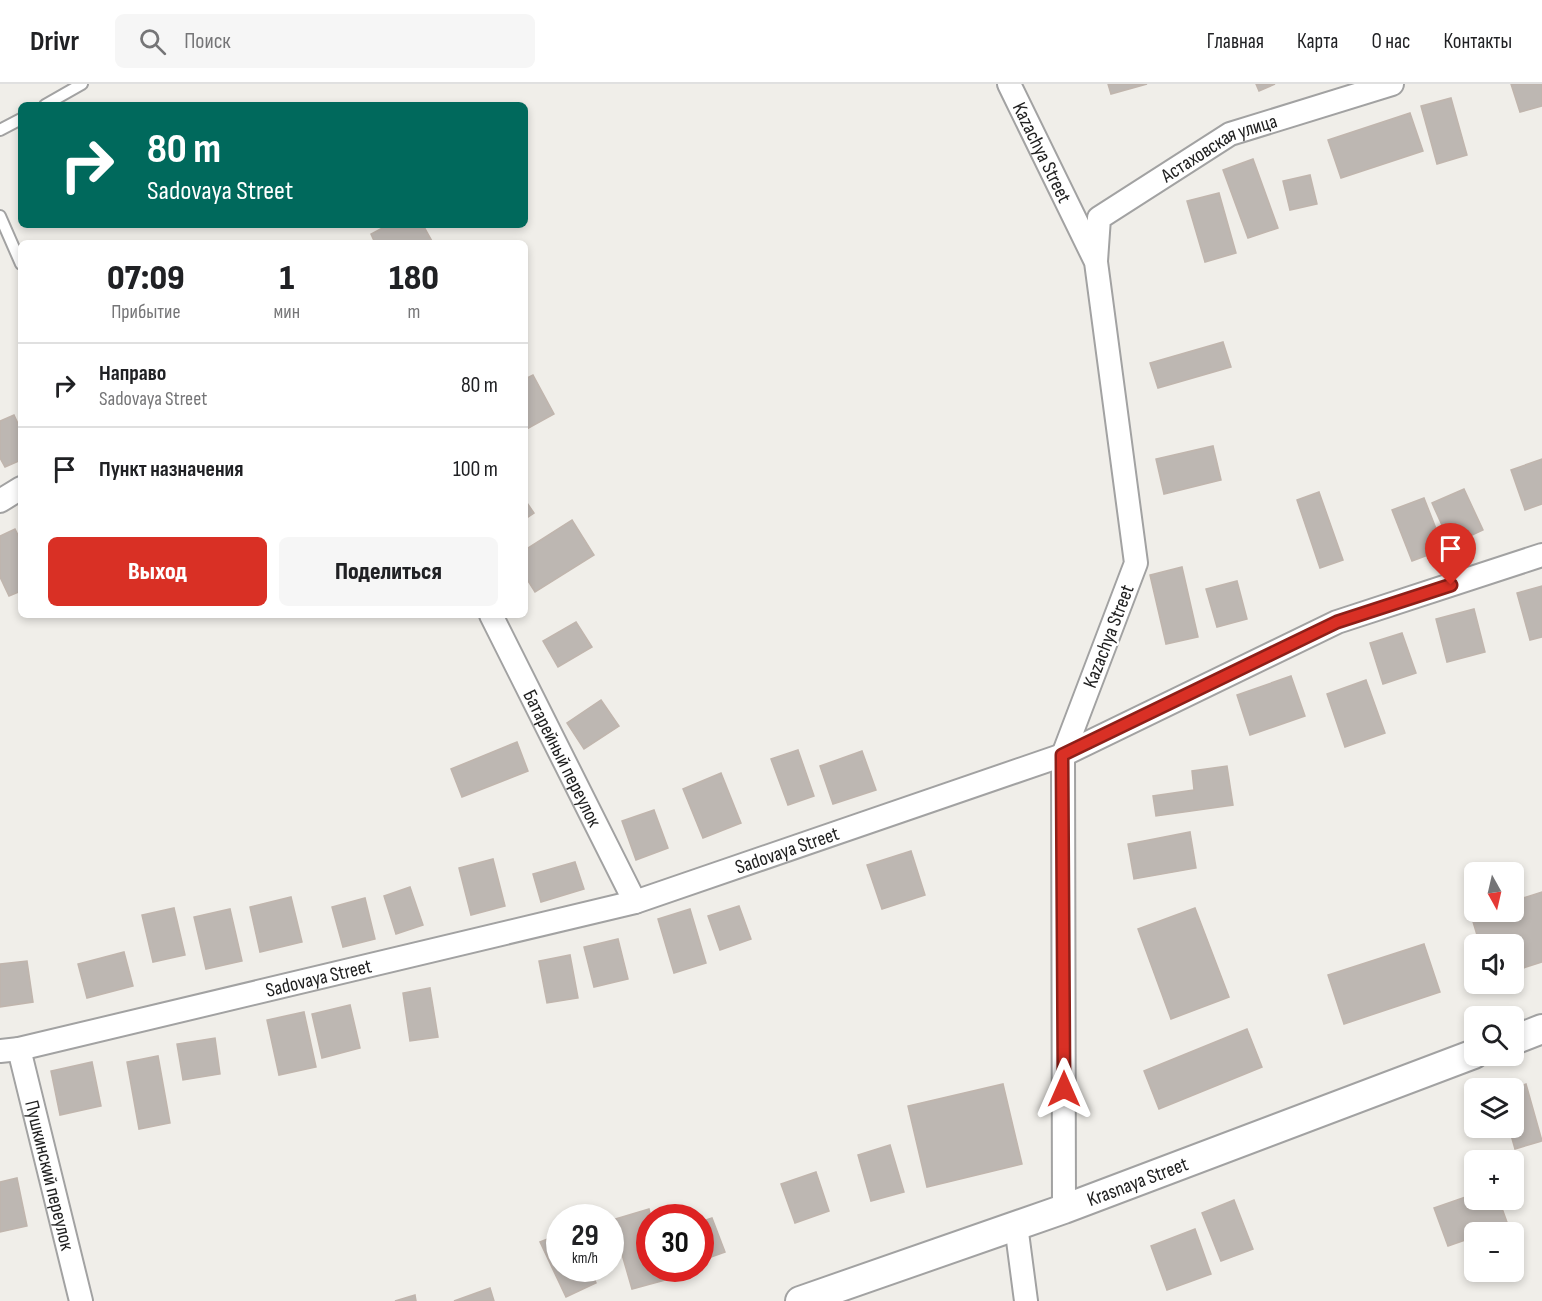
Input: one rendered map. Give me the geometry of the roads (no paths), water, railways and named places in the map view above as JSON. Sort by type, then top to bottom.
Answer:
[{"type":"street","name":"Kazachya Street","points":[[1009,84],[1096,262],[1136,563],[1062,755],[1064,1209]]},
{"type":"street","name":"Астаховская улица","points":[[1096,262],[1099,218],[1230,134],[1392,84]]},
{"type":"street","points":[[0,501],[18,490]]},
{"type":"street","name":"Sadovaya Street","points":[[10,1050],[635,902],[1062,755],[1337,622],[1542,555]]},
{"type":"street","name":"Батарейный переулок","points":[[493,618],[635,902]]},
{"type":"street","points":[[1524,1036],[1542,1029]]},
{"type":"street","name":"Пушкинский переулок","points":[[10,1050],[81,1301]]},
{"type":"street","name":"Krasnaya Street","points":[[800,1301],[1064,1209],[1464,1058]]},
{"type":"street","points":[[1016,1225],[1026,1301]]},
{"type":"lane","points":[[50,102],[82,84]]},
{"type":"lane","points":[[0,130],[18,120]]},
{"type":"lane","points":[[0,216],[18,257]]}]
